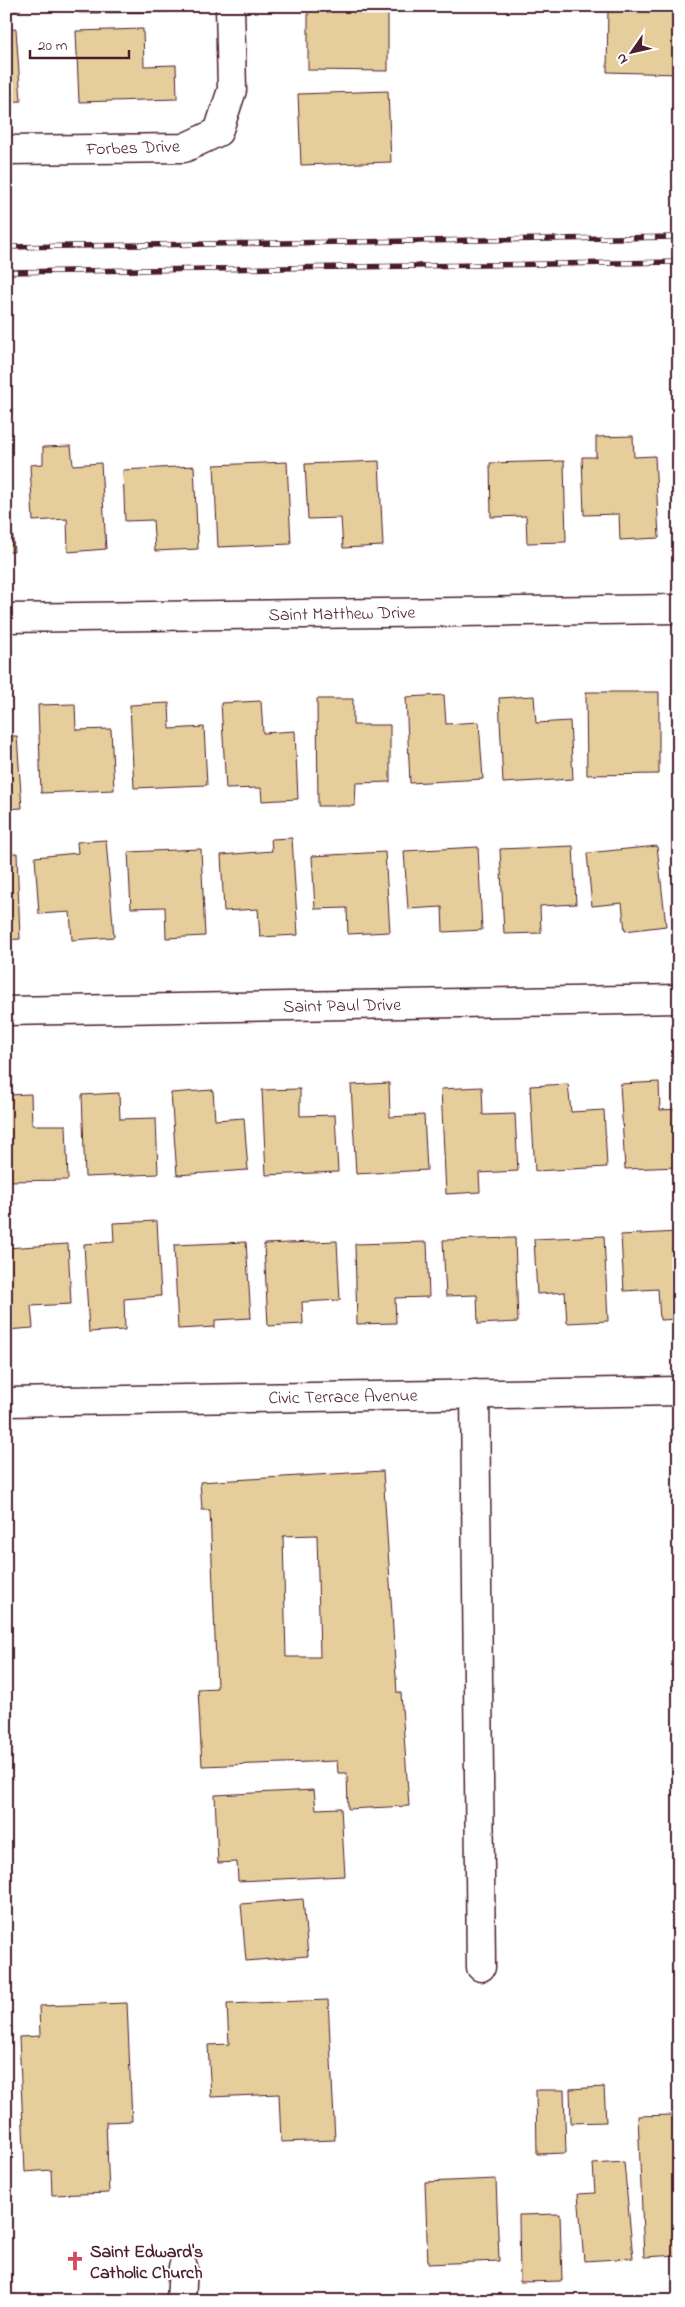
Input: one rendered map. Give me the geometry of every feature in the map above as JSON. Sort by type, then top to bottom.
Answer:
[{"type":"street","name":"Forbes Drive","points":[[6,150],[184,148],[218,132],[232,90],[230,6]]},
{"type":"street","name":"Saint Matthew Drive","points":[[6,618],[679,609]]},
{"type":"street","name":"Saint Paul Drive","points":[[6,1011],[679,998]]},
{"type":"street","name":"Civic Terrace Avenue","points":[[6,1402],[679,1391]]},
{"type":"street","points":[[475,1394],[481,1966]]},
{"type":"street","points":[[181,2301],[183,2267]]},
{"type":"building","points":[[6,6],[20,6],[20,11],[6,12]]},
{"type":"building","points":[[79,6],[168,6],[168,12],[79,13]]},
{"type":"building","points":[[308,6],[388,6],[388,71],[308,70]]},
{"type":"building","points":[[608,6],[679,6],[679,74],[607,72]]},
{"type":"building","points":[[16,29],[21,101],[6,102],[6,30]]},
{"type":"building","points":[[143,29],[144,66],[176,65],[177,99],[79,102],[76,31]]},
{"type":"building","points":[[388,91],[391,162],[301,165],[298,94]]},
{"type":"building","points":[[676,433],[679,433],[679,486]]},
{"type":"building","points":[[633,436],[634,457],[655,456],[659,538],[620,540],[619,514],[584,515],[582,457],[596,457],[596,437]]},
{"type":"building","points":[[71,446],[73,465],[101,463],[106,549],[68,552],[67,519],[33,521],[30,465],[43,464],[43,447]]},
{"type":"building","points":[[6,452],[14,552],[6,552]]},
{"type":"building","points":[[379,461],[383,546],[343,548],[341,518],[308,519],[305,464]]},
{"type":"building","points":[[564,461],[566,542],[527,543],[526,516],[491,517],[490,463]]},
{"type":"building","points":[[287,462],[291,544],[218,547],[214,465]]},
{"type":"building","points":[[194,466],[198,549],[155,551],[153,520],[125,521],[123,470]]},
{"type":"building","points":[[586,692],[659,692],[659,774],[587,775]]},
{"type":"building","points":[[444,695],[446,724],[479,722],[483,779],[410,783],[406,697]]},
{"type":"building","points":[[534,696],[536,723],[570,721],[573,779],[503,783],[499,698]]},
{"type":"building","points":[[317,699],[353,699],[353,725],[390,725],[390,782],[356,783],[355,806],[318,806]]},
{"type":"building","points":[[261,701],[263,733],[295,731],[298,799],[262,801],[261,788],[226,789],[221,703]]},
{"type":"building","points":[[169,703],[170,729],[204,727],[207,785],[134,788],[130,705]]},
{"type":"building","points":[[75,704],[76,730],[111,729],[114,790],[41,793],[38,705]]},
{"type":"building","points":[[6,736],[17,736],[22,808],[6,809]]},
{"type":"building","points":[[292,838],[298,935],[260,937],[258,909],[224,911],[221,855],[272,851],[271,839]]},
{"type":"building","points":[[106,840],[114,937],[72,940],[70,912],[39,914],[35,857],[78,853],[77,842]]},
{"type":"building","points":[[573,846],[576,904],[540,906],[541,933],[504,934],[500,849]]},
{"type":"building","points":[[657,846],[666,926],[625,931],[622,903],[592,906],[587,853]]},
{"type":"building","points":[[478,847],[482,930],[443,932],[442,907],[408,909],[404,851]]},
{"type":"building","points":[[201,849],[205,936],[166,938],[165,907],[131,908],[128,852]]},
{"type":"building","points":[[385,852],[390,932],[348,934],[347,908],[315,909],[312,856]]},
{"type":"building","points":[[17,853],[20,939],[6,940],[6,854]]},
{"type":"building","points":[[659,1082],[660,1110],[679,1109],[679,1167],[625,1169],[620,1084]]},
{"type":"building","points":[[389,1083],[390,1117],[424,1115],[427,1170],[356,1174],[351,1085]]},
{"type":"building","points":[[568,1084],[571,1112],[604,1110],[607,1167],[535,1171],[530,1086]]},
{"type":"building","points":[[482,1087],[483,1115],[515,1114],[518,1171],[479,1173],[480,1192],[446,1194],[441,1089]]},
{"type":"building","points":[[300,1089],[300,1116],[335,1115],[338,1172],[266,1175],[262,1090]]},
{"type":"building","points":[[213,1090],[215,1120],[244,1118],[248,1170],[177,1175],[171,1093]]},
{"type":"building","points":[[119,1093],[120,1119],[156,1118],[158,1174],[85,1177],[82,1095]]},
{"type":"building","points":[[31,1094],[32,1125],[66,1125],[68,1180],[6,1181],[6,1095]]},
{"type":"building","points":[[157,1221],[161,1296],[124,1299],[125,1330],[89,1332],[84,1244],[114,1242],[113,1223]]},
{"type":"building","points":[[679,1232],[679,1319],[660,1320],[658,1289],[624,1291],[621,1235]]},
{"type":"building","points":[[604,1236],[608,1321],[567,1323],[565,1292],[537,1294],[534,1239]]},
{"type":"building","points":[[515,1238],[518,1322],[478,1324],[477,1295],[446,1296],[443,1240]]},
{"type":"building","points":[[337,1241],[340,1300],[302,1302],[303,1324],[268,1326],[264,1244]]},
{"type":"building","points":[[246,1242],[251,1318],[215,1320],[215,1327],[178,1329],[174,1245]]},
{"type":"building","points":[[427,1242],[429,1297],[395,1298],[396,1323],[357,1324],[355,1244]]},
{"type":"building","points":[[68,1244],[71,1304],[31,1306],[33,1328],[6,1330],[6,1248]]},
{"type":"building","points":[[383,1471],[397,1693],[401,1693],[409,1806],[348,1809],[347,1773],[338,1773],[337,1761],[202,1766],[198,1689],[217,1688],[210,1510],[202,1510],[200,1482]],"holes":[[[317,1535],[320,1657],[286,1657],[283,1536]]]},
{"type":"building","points":[[314,1790],[316,1809],[341,1808],[345,1876],[238,1881],[237,1862],[218,1863],[215,1795]]},
{"type":"building","points":[[303,1899],[308,1956],[246,1961],[241,1904]]},
{"type":"building","points":[[328,2000],[335,2140],[281,2142],[279,2094],[211,2097],[208,2045],[229,2044],[227,2004]]},
{"type":"building","points":[[127,2003],[132,2121],[106,2122],[109,2193],[52,2195],[51,2170],[25,2172],[19,2037],[40,2036],[39,2006]]},
{"type":"building","points":[[604,2087],[606,2122],[571,2123],[570,2089]]},
{"type":"building","points":[[536,2090],[564,2090],[566,2153],[537,2154]]},
{"type":"building","points":[[673,2115],[675,2165],[679,2164],[679,2255],[644,2257],[638,2116]]},
{"type":"building","points":[[624,2162],[633,2258],[584,2261],[578,2194],[595,2193],[593,2164]]},
{"type":"building","points":[[496,2179],[499,2261],[428,2264],[425,2182]]},
{"type":"building","points":[[560,2214],[562,2281],[520,2282],[519,2215]]},
{"type":"railway","points":[[6,247],[679,237]]},
{"type":"railway","points":[[6,272],[679,262]]},
{"type":"place","name":"Saint Edward's Catholic Church","points":[[75,2261]]}]
